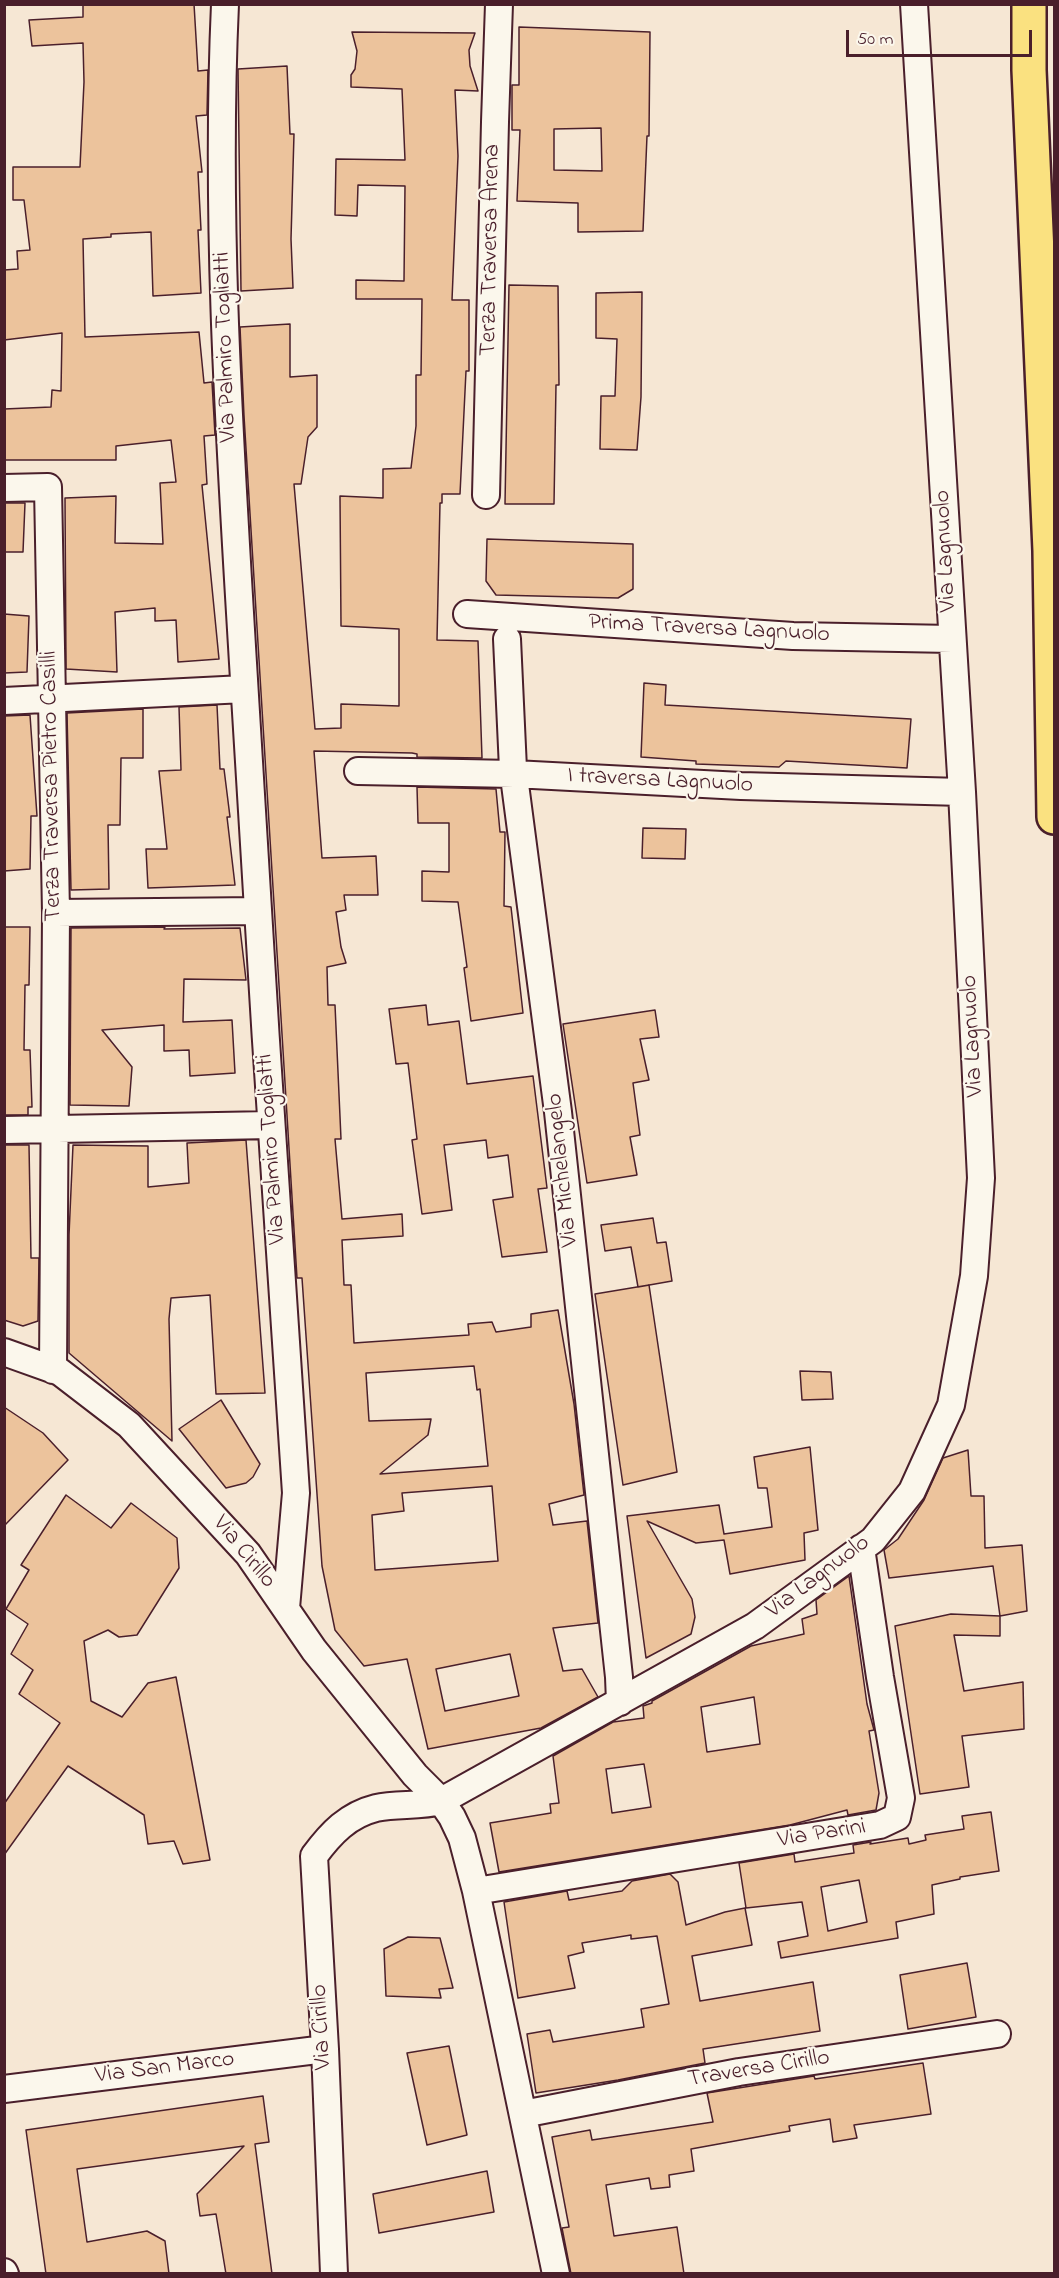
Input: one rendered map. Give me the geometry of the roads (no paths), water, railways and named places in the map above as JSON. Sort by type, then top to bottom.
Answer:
[{"type":"highway","points":[[1029,4],[1030,93],[1050,551],[1054,817]]},
{"type":"street","name":"Via Palmiro Togliatti","points":[[225,4],[223,58],[224,341],[296,1493],[286,1608]]},
{"type":"street","name":"Terza Traversa Arena","points":[[486,495],[500,4]]},
{"type":"street","name":"Via Lagnuolo","points":[[441,1801],[755,1626],[873,1540],[912,1491],[951,1405],[974,1276],[981,1178],[962,792],[914,4]]},
{"type":"street","name":"Terza Traversa Pietro Casilli","points":[[4,488],[48,487],[56,913],[53,1370]]},
{"type":"street","name":"Prima Traversa Lagnuolo","points":[[467,615],[793,636],[952,639]]},
{"type":"street","name":"Via Michelangelo","points":[[507,639],[514,774],[561,1135],[620,1702]]},
{"type":"street","points":[[4,701],[244,689]]},
{"type":"street","name":"I traversa Lagnuolo","points":[[358,771],[514,774],[741,786],[962,792]]},
{"type":"street","points":[[56,913],[258,911]]},
{"type":"street","points":[[4,1130],[272,1125]]},
{"type":"street","name":"Via Cirillo","points":[[4,1352],[60,1372],[129,1425],[248,1554],[314,1650],[452,1817],[462,1838],[476,1891],[556,2274]]},
{"type":"street","name":"Via Parini","points":[[476,1891],[880,1825],[897,1817],[901,1798],[861,1548]]},
{"type":"street","name":"Via Cirillo","points":[[334,2274],[314,1856],[331,1833],[354,1817],[377,1808],[425,1805],[441,1801]]},
{"type":"street","name":"Traversa Cirillo","points":[[523,2114],[739,2072],[997,2034]]},
{"type":"street","name":"Via San Marco","points":[[4,2089],[325,2049]]}]
